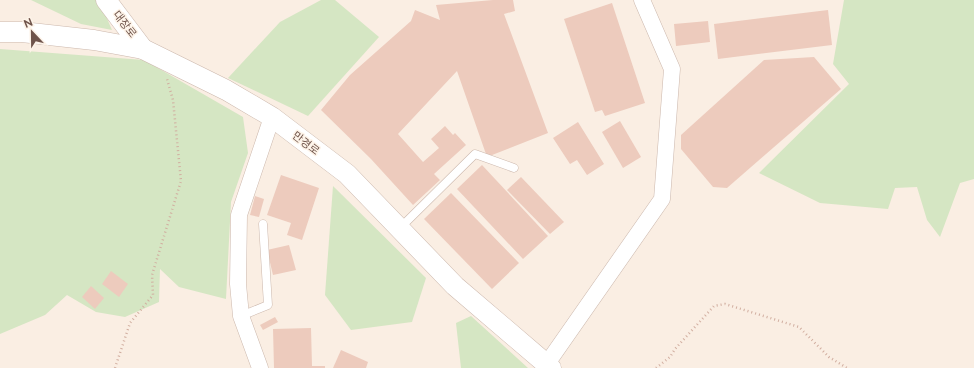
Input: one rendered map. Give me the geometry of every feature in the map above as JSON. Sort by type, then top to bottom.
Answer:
[{"type":"street","name":"대장로","points":[[106,0],[152,53]]},
{"type":"street","points":[[547,367],[662,199],[672,69],[642,0]]},
{"type":"street","name":"만경로","points":[[0,32],[22,32],[94,40],[152,53],[226,90],[272,117],[347,174],[455,286],[547,367]]},
{"type":"street","points":[[260,368],[241,316],[238,284],[239,215],[272,117]]},
{"type":"lane","points":[[400,229],[475,154],[514,168]]},
{"type":"lane","points":[[241,316],[268,304],[263,224]]},
{"type":"path","points":[[115,368],[130,323],[154,295],[152,275],[181,182],[173,100],[152,53]]},
{"type":"path","points":[[656,368],[670,357],[675,348],[714,306],[724,304],[799,327],[829,357],[847,368]]},
{"type":"green space","points":[[31,0],[99,0],[112,30],[81,24]]},
{"type":"green space","points":[[321,0],[335,0],[379,37],[308,116],[228,78],[280,22]]},
{"type":"green space","points":[[844,0],[974,0],[974,179],[960,183],[940,237],[927,220],[917,187],[895,188],[888,209],[820,203],[759,173],[849,84],[833,64]]},
{"type":"green space","points":[[0,49],[144,60],[243,117],[248,153],[231,202],[226,299],[179,287],[160,269],[159,302],[125,317],[96,312],[67,295],[45,315],[0,334]]},
{"type":"green space","points":[[333,186],[426,278],[412,322],[351,330],[325,295]]},
{"type":"green space","points":[[471,316],[528,368],[461,368],[456,323]]},
{"type":"building","points":[[493,0],[513,0],[515,11],[504,14],[548,133],[487,157],[457,71],[398,134],[423,162],[439,148],[431,139],[445,126],[453,135],[455,133],[466,145],[434,174],[440,180],[413,205],[371,159],[321,110],[350,75],[411,21],[415,10],[440,20],[436,5]]},
{"type":"building","points":[[612,3],[645,103],[605,116],[602,110],[595,112],[564,19]]},
{"type":"building","points":[[828,10],[832,45],[718,59],[714,24]]},
{"type":"building","points":[[708,21],[710,42],[676,46],[674,24]]},
{"type":"building","points":[[814,57],[841,89],[727,188],[713,187],[681,149],[681,135],[764,60]]},
{"type":"building","points":[[620,121],[641,157],[623,168],[602,132]]},
{"type":"building","points":[[578,122],[604,164],[587,175],[577,160],[570,164],[553,138]]},
{"type":"building","points":[[482,165],[548,236],[523,259],[457,189]]},
{"type":"building","points":[[281,175],[319,188],[302,240],[287,235],[291,223],[267,215]]},
{"type":"building","points":[[521,177],[564,222],[550,234],[507,190]]},
{"type":"building","points":[[451,193],[519,263],[492,289],[424,219]]},
{"type":"building","points":[[255,196],[264,199],[259,217],[250,215]]},
{"type":"building","points":[[289,245],[296,270],[273,275],[267,250]]},
{"type":"building","points":[[111,271],[128,284],[119,297],[102,284]]},
{"type":"building","points":[[91,286],[104,298],[95,309],[82,297]]},
{"type":"building","points":[[275,317],[278,322],[263,330],[260,325]]},
{"type":"building","points":[[311,328],[312,366],[325,366],[325,368],[274,368],[273,329]]},
{"type":"building","points":[[341,350],[368,362],[366,368],[333,368]]}]
